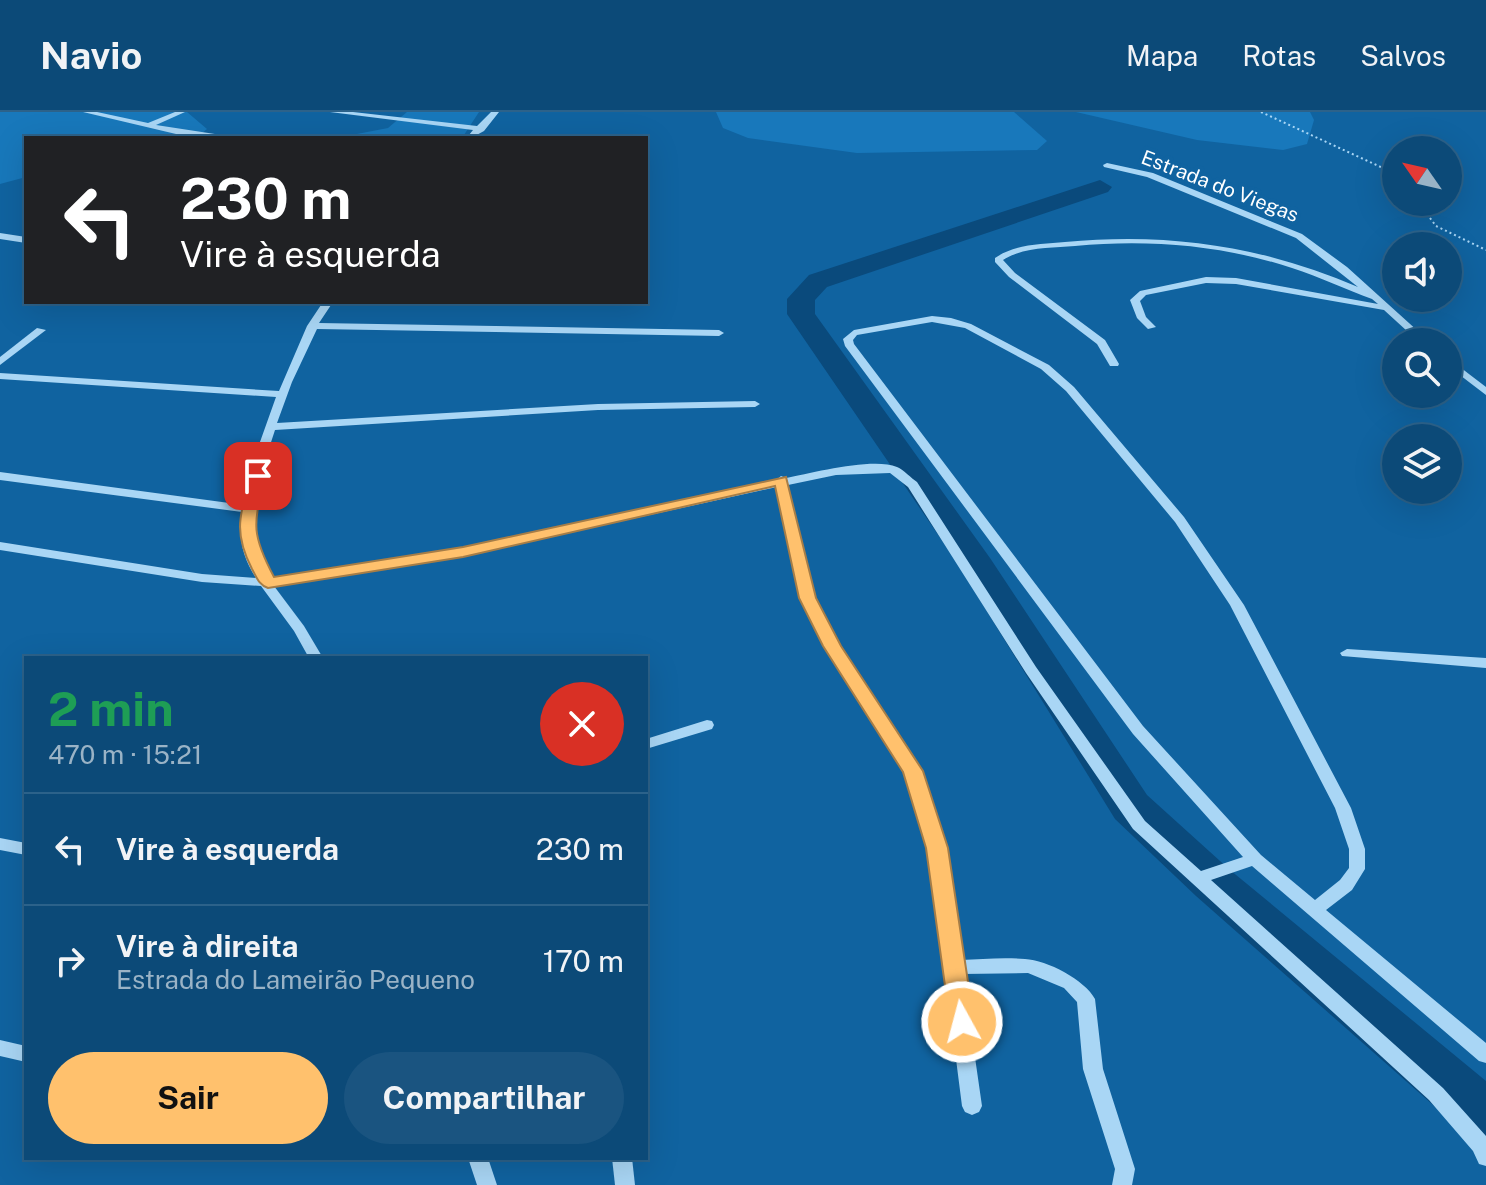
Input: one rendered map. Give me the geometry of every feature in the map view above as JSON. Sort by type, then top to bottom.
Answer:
[{"type":"street","points":[[87,112],[148,126],[222,136]]},
{"type":"street","points":[[148,126],[181,112]]},
{"type":"street","points":[[334,112],[481,129]]},
{"type":"street","points":[[472,136],[495,112]]},
{"type":"street","name":"Estrada do Viegas","points":[[1107,165],[1150,175],[1204,199],[1287,229],[1344,269],[1382,305]]},
{"type":"street","points":[[0,236],[24,240]]},
{"type":"street","points":[[1114,364],[1101,342],[998,264],[998,260],[1026,249],[1095,240],[1199,243],[1242,249],[1304,266],[1374,297]]},
{"type":"street","points":[[1151,327],[1142,318],[1135,300],[1143,293],[1206,280],[1272,285],[1382,308]]},
{"type":"street","points":[[315,656],[308,640],[268,583],[247,543],[249,509],[282,394],[312,326],[327,304]]},
{"type":"street","name":"Estrada do Viegas","points":[[1390,312],[1408,328]]},
{"type":"street","points":[[1315,909],[1346,885],[1357,869],[1357,849],[1343,808],[1237,605],[1180,520],[1070,389],[1045,367],[968,326],[951,321],[932,319],[854,333],[848,339],[849,344],[885,388],[1044,608],[1138,730],[1255,859],[1486,1055]]},
{"type":"street","points":[[312,326],[719,333]]},
{"type":"street","points":[[0,362],[41,330]]},
{"type":"street","points":[[1462,372],[1486,392]]},
{"type":"street","points":[[0,376],[282,394]]},
{"type":"street","points":[[273,427],[598,407],[755,404]]},
{"type":"street","points":[[0,546],[202,578],[268,583],[463,552],[781,480],[867,468],[894,470],[903,475],[929,509],[1031,670],[1139,825],[1436,1094],[1480,1144],[1486,1157]]},
{"type":"street","points":[[0,476],[249,509]]},
{"type":"street","points":[[781,480],[808,598],[832,646],[913,771],[937,848],[956,967],[972,1106]]},
{"type":"street","points":[[1347,653],[1486,663]]},
{"type":"street","points":[[648,743],[707,725]]},
{"type":"street","points":[[0,844],[24,849]]},
{"type":"street","points":[[1196,879],[1255,859]]},
{"type":"street","points":[[956,967],[1029,966],[1070,983],[1086,999],[1093,1069],[1125,1169],[1122,1185]]},
{"type":"street","points":[[0,1048],[24,1054]]},
{"type":"street","points":[[479,1160],[487,1185]]},
{"type":"street","points":[[622,1160],[625,1185]]},
{"type":"path","points":[[1261,112],[1382,168]]},
{"type":"path","points":[[1428,216],[1436,226],[1486,250]]},
{"type":"shaded area","points":[[0,112],[187,112],[207,129],[198,136],[24,136],[24,178],[0,184]]},
{"type":"shaded area","points":[[407,112],[479,112],[463,136],[346,136],[388,128]]},
{"type":"shaded area","points":[[716,112],[1014,112],[1047,141],[1037,150],[857,153],[748,138],[723,128]]},
{"type":"shaded area","points":[[1076,112],[1310,112],[1314,120],[1307,144],[1283,150],[1197,140]]},
{"type":"waterway","points":[[1100,187],[818,281],[801,299],[801,314],[972,558],[1131,807],[1213,883],[1486,1116]]},
{"type":"route","points":[[258,476],[249,509],[247,543],[268,583],[463,552],[781,480],[792,539],[808,598],[832,646],[913,771],[937,848],[962,1022]]}]
